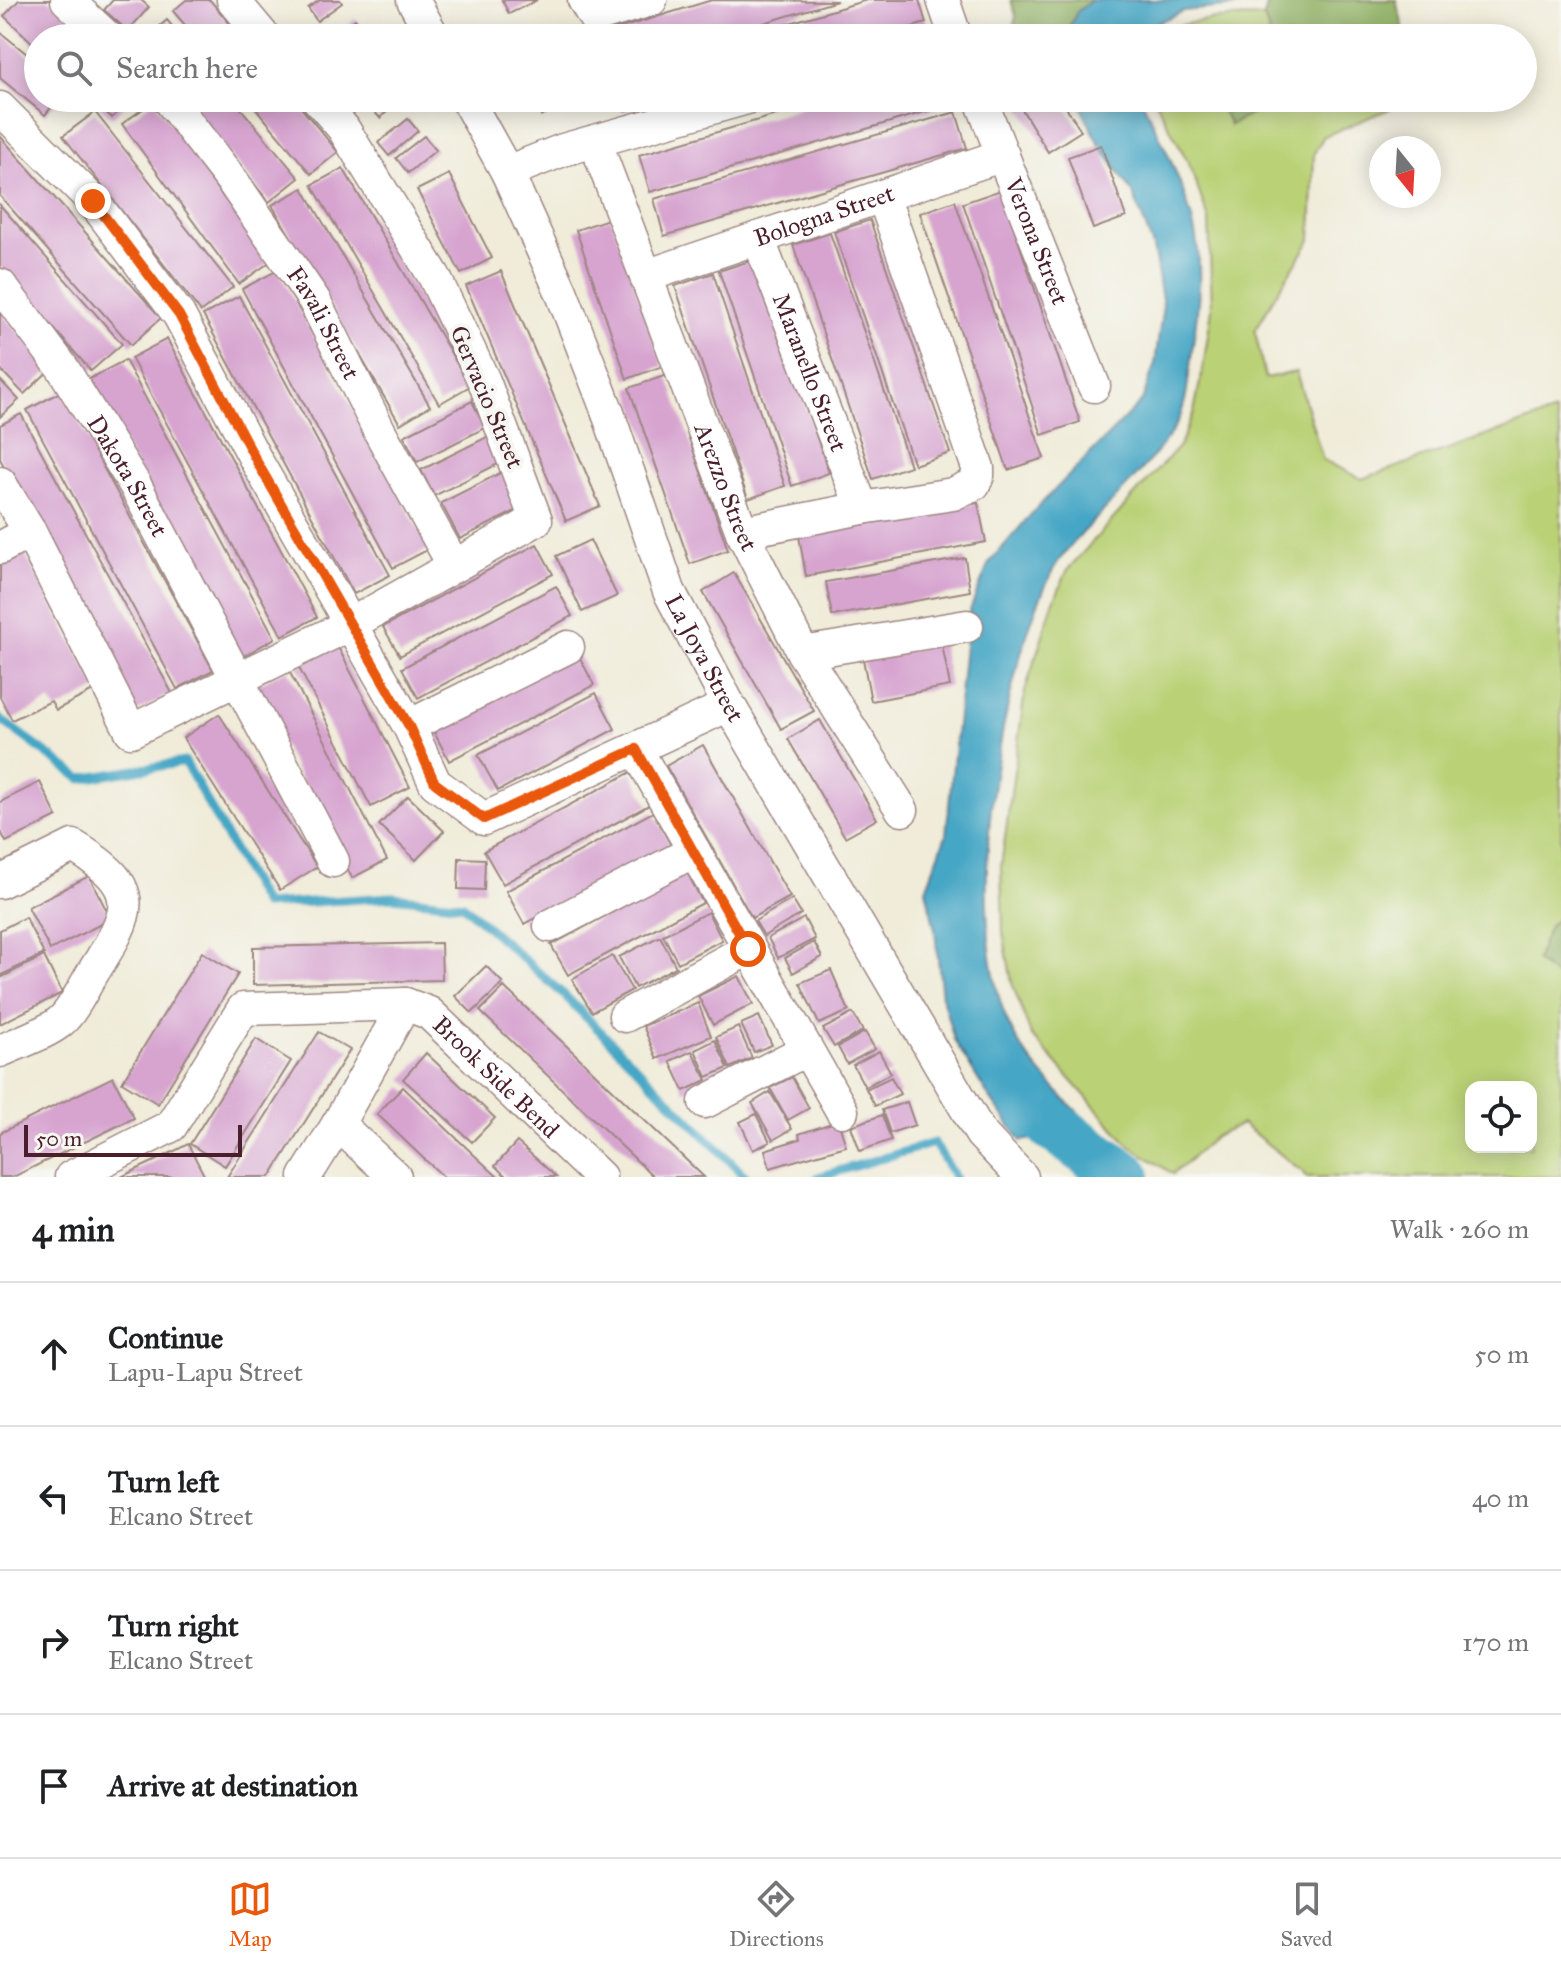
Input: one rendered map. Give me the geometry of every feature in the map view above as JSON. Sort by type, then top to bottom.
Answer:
[{"type":"street","points":[[67,0],[93,24]]},
{"type":"street","points":[[233,0],[253,24]]},
{"type":"street","points":[[413,0],[426,24]]},
{"type":"street","points":[[584,0],[594,17],[651,0]]},
{"type":"street","points":[[943,0],[951,24]]},
{"type":"street","points":[[0,108],[93,201],[179,315],[257,462],[409,726],[435,783],[484,819],[729,705]]},
{"type":"street","name":"Favali Street","points":[[179,112],[233,182],[314,300],[380,432],[454,566]]},
{"type":"street","name":"Gervacio Street","points":[[30,532],[131,731],[351,624],[536,520],[484,381],[434,276],[343,128],[329,112]]},
{"type":"street","name":"La Joya Street","points":[[474,112],[507,172],[566,304],[607,410],[669,591],[729,705],[981,1134],[1022,1177]]},
{"type":"street","points":[[507,172],[595,141],[698,112]]},
{"type":"street","name":"Verona Street","points":[[986,112],[1094,386]]},
{"type":"street","name":"Arezzo Street","points":[[595,141],[742,532],[803,653],[902,810]]},
{"type":"street","name":"Bologna Street","points":[[646,276],[1003,155]]},
{"type":"street","points":[[742,532],[965,490],[974,484],[978,476],[978,468],[883,196]]},
{"type":"street","name":"Maranello Street","points":[[758,238],[862,508]]},
{"type":"street","name":"Dakota Street","points":[[0,285],[62,367],[135,485],[333,861]]},
{"type":"street","points":[[0,483],[30,532],[0,548]]},
{"type":"street","points":[[803,653],[967,626]]},
{"type":"street","points":[[409,726],[568,647]]},
{"type":"street","points":[[636,749],[842,1111]]},
{"type":"street","points":[[0,882],[73,846],[98,860],[117,879],[127,904],[120,930],[62,1021],[0,1051]]},
{"type":"street","points":[[550,926],[694,851]]},
{"type":"street","points":[[625,1016],[748,949]]},
{"type":"street","points":[[305,1177],[405,1004]]},
{"type":"street","name":"Brook Side Bend","points":[[71,1177],[171,1126],[243,1009],[405,1004],[429,1013],[600,1177]]},
{"type":"street","points":[[705,1102],[806,1050]]},
{"type":"street","points":[[338,1124],[395,1177]]},
{"type":"green space","points":[[1011,0],[1092,0],[1077,12],[1071,24],[1014,24],[1016,17]]},
{"type":"green space","points":[[1273,0],[1396,0],[1402,24],[1266,24],[1264,17],[1268,3]]},
{"type":"green space","points":[[1264,17],[1266,24],[1186,24]]},
{"type":"green space","points":[[1161,112],[1224,112],[1230,125],[1256,112],[1382,112],[1324,136],[1314,153],[1311,240],[1255,331],[1265,378],[1296,372],[1323,460],[1362,479],[1555,412],[1561,438],[1561,916],[1550,925],[1536,961],[1561,980],[1561,1177],[1306,1177],[1242,1124],[1216,1136],[1173,1174],[1130,1146],[1031,1035],[1012,983],[1003,932],[1001,867],[1025,691],[1053,603],[1068,569],[1180,445],[1194,412],[1212,309],[1209,220],[1189,164]]},
{"type":"green space","points":[[1224,112],[1256,112],[1230,125]]},
{"type":"green space","points":[[1561,916],[1561,980],[1536,961],[1550,925]]},
{"type":"water","points":[[1092,0],[1273,0],[1183,11],[1155,24],[1071,24],[1077,12]]},
{"type":"water","points":[[1084,112],[1148,112],[1176,172],[1189,210],[1198,250],[1199,291],[1188,385],[1178,420],[1154,455],[1069,548],[1053,570],[1034,615],[1003,731],[987,859],[988,920],[994,976],[1015,1038],[1047,1080],[1095,1130],[1021,1141],[954,1040],[942,997],[935,930],[926,889],[946,835],[968,615],[989,563],[1033,512],[1142,401],[1155,363],[1163,305],[1153,247],[1133,193],[1099,144]]},
{"type":"building","points":[[19,0],[50,0],[75,24],[24,24],[24,35],[4,16]]},
{"type":"building","points":[[113,0],[141,0],[149,7],[134,24],[120,24],[104,10]]},
{"type":"building","points":[[186,0],[210,0],[230,24],[184,24],[173,11]]},
{"type":"building","points":[[320,0],[340,0],[342,3],[317,21],[308,8]]},
{"type":"building","points":[[502,0],[537,0],[509,14]]},
{"type":"building","points":[[712,0],[837,1],[761,24],[634,24]]},
{"type":"building","points":[[867,0],[919,0],[926,23],[922,24],[786,24]]},
{"type":"building","points":[[0,32],[24,52],[24,98],[0,78]]},
{"type":"building","points":[[95,112],[233,287],[201,312],[63,136]]},
{"type":"building","points":[[139,112],[162,112],[270,262],[239,284],[122,124]]},
{"type":"building","points":[[195,112],[244,112],[299,178],[269,202]]},
{"type":"building","points":[[259,112],[305,112],[338,152],[311,174]]},
{"type":"building","points":[[786,112],[925,112],[650,192],[639,155]]},
{"type":"building","points":[[956,112],[967,148],[664,236],[654,199]]},
{"type":"building","points":[[1024,112],[1069,112],[1081,131],[1048,152]]},
{"type":"building","points":[[408,119],[418,131],[389,156],[378,143]]},
{"type":"building","points":[[0,136],[161,318],[131,345],[0,196]]},
{"type":"building","points":[[424,136],[436,150],[408,173],[396,158]]},
{"type":"building","points":[[1101,145],[1126,217],[1093,229],[1068,157]]},
{"type":"building","points":[[343,168],[470,386],[439,404],[312,185]]},
{"type":"building","points":[[449,174],[492,258],[461,274],[417,190]]},
{"type":"building","points":[[303,188],[430,406],[400,424],[272,205]]},
{"type":"building","points":[[1001,190],[1080,422],[1042,435],[963,203]]},
{"type":"building","points":[[955,201],[1044,458],[1008,470],[920,213]]},
{"type":"building","points":[[0,205],[122,344],[91,371],[0,267]]},
{"type":"building","points":[[611,218],[663,366],[627,379],[576,230]]},
{"type":"building","points":[[870,220],[950,453],[914,465],[834,232]]},
{"type":"building","points":[[830,233],[910,466],[873,479],[793,245]]},
{"type":"building","points":[[756,259],[829,473],[792,486],[719,271]]},
{"type":"building","points":[[278,270],[429,549],[393,568],[242,289]]},
{"type":"building","points":[[501,271],[600,506],[566,521],[466,286]]},
{"type":"building","points":[[713,273],[785,486],[748,499],[675,286]]},
{"type":"building","points":[[239,296],[390,575],[354,594],[203,315]]},
{"type":"building","points":[[0,312],[52,368],[24,394],[0,369]]},
{"type":"building","points":[[167,339],[317,617],[282,636],[131,358]]},
{"type":"building","points":[[125,360],[275,638],[240,658],[89,379]]},
{"type":"building","points":[[667,375],[728,550],[690,564],[629,388]]},
{"type":"building","points":[[0,380],[19,400],[0,417]]},
{"type":"building","points":[[62,391],[213,670],[177,689],[27,410]]},
{"type":"building","points":[[472,401],[485,428],[417,462],[404,436]]},
{"type":"building","points":[[21,414],[172,693],[136,712],[0,459],[0,425]]},
{"type":"building","points":[[489,436],[502,462],[434,496],[421,470]]},
{"type":"building","points":[[502,472],[521,508],[460,539],[441,503]]},
{"type":"building","points":[[978,503],[986,542],[806,576],[799,536]]},
{"type":"building","points":[[590,540],[617,596],[582,612],[556,556]]},
{"type":"building","points":[[537,544],[553,574],[400,656],[383,627]]},
{"type":"building","points":[[22,549],[97,689],[56,710],[51,701],[12,720],[0,697],[0,561]]},
{"type":"building","points":[[965,558],[970,591],[832,616],[826,582]]},
{"type":"building","points":[[734,573],[814,711],[781,729],[703,592]]},
{"type":"building","points":[[556,586],[572,616],[418,698],[402,668]]},
{"type":"building","points":[[942,644],[950,686],[871,701],[863,659]]},
{"type":"building","points":[[337,645],[410,787],[371,807],[298,666]]},
{"type":"building","points":[[577,652],[594,685],[449,761],[432,728]]},
{"type":"building","points":[[288,669],[387,860],[352,878],[253,687]]},
{"type":"building","points":[[596,693],[615,729],[498,791],[478,755]]},
{"type":"building","points":[[219,714],[317,867],[280,890],[183,738]]},
{"type":"building","points":[[820,720],[877,819],[845,837],[788,739]]},
{"type":"building","points":[[703,745],[790,897],[752,918],[666,766]]},
{"type":"building","points":[[631,772],[649,805],[503,884],[484,851]]},
{"type":"building","points":[[40,782],[57,817],[6,842],[0,830],[0,802]]},
{"type":"building","points":[[408,796],[444,831],[416,860],[379,825]]},
{"type":"building","points":[[653,812],[671,845],[524,924],[506,891]]},
{"type":"building","points":[[459,858],[485,859],[484,890],[458,889]]},
{"type":"building","points":[[687,872],[703,903],[568,975],[551,945]]},
{"type":"building","points":[[89,876],[111,919],[50,950],[28,907]]},
{"type":"building","points":[[792,899],[801,914],[764,936],[755,921]]},
{"type":"building","points":[[708,912],[722,940],[678,963],[663,935]]},
{"type":"building","points":[[25,917],[44,954],[0,976],[0,930]]},
{"type":"building","points":[[804,918],[815,939],[778,958],[768,938]]},
{"type":"building","points":[[660,936],[676,967],[635,988],[619,957]]},
{"type":"building","points":[[814,942],[822,957],[793,973],[785,958]]},
{"type":"building","points":[[441,943],[442,980],[253,985],[253,947]]},
{"type":"building","points":[[202,952],[238,974],[158,1104],[122,1082]]},
{"type":"building","points":[[44,956],[62,993],[0,1024],[0,978]]},
{"type":"building","points":[[612,956],[632,990],[592,1012],[572,979]]},
{"type":"building","points":[[486,966],[503,983],[472,1013],[455,996]]},
{"type":"building","points":[[831,970],[849,1011],[819,1024],[800,983]]},
{"type":"building","points":[[739,976],[753,1004],[713,1025],[698,996]]},
{"type":"building","points":[[504,987],[704,1177],[654,1177],[480,1011]]},
{"type":"building","points":[[698,1003],[711,1036],[657,1059],[643,1026]]},
{"type":"building","points":[[853,1013],[863,1031],[834,1047],[823,1029]]},
{"type":"building","points":[[759,1016],[772,1045],[754,1052],[741,1024]]},
{"type":"building","points":[[738,1027],[752,1058],[730,1068],[716,1037]]},
{"type":"building","points":[[319,1032],[350,1050],[284,1155],[270,1177],[227,1177]]},
{"type":"building","points":[[865,1032],[875,1049],[847,1064],[838,1047]]},
{"type":"building","points":[[256,1039],[291,1061],[225,1166],[190,1144]]},
{"type":"building","points":[[715,1040],[728,1068],[707,1077],[695,1050]]},
{"type":"building","points":[[692,1051],[707,1080],[684,1091],[670,1061]]},
{"type":"building","points":[[879,1051],[891,1073],[865,1087],[853,1065]]},
{"type":"building","points":[[426,1053],[495,1118],[472,1142],[403,1079]]},
{"type":"building","points":[[113,1077],[134,1118],[13,1177],[0,1177],[0,1133]]},
{"type":"building","points":[[792,1077],[809,1108],[788,1120],[770,1088]]},
{"type":"building","points":[[891,1077],[900,1094],[875,1106],[866,1089]]},
{"type":"building","points":[[403,1087],[498,1177],[444,1177],[423,1158],[377,1114]]},
{"type":"building","points":[[770,1092],[792,1129],[773,1140],[752,1103]]},
{"type":"building","points":[[907,1102],[915,1125],[890,1133],[882,1110]]},
{"type":"building","points":[[756,1114],[770,1142],[753,1150],[740,1122]]},
{"type":"building","points":[[882,1115],[891,1140],[860,1151],[851,1126]]},
{"type":"building","points":[[838,1121],[846,1146],[770,1168],[765,1150],[800,1139],[799,1134]]},
{"type":"building","points":[[517,1142],[556,1177],[507,1177],[495,1166]]},
{"type":"building","points":[[188,1144],[205,1177],[121,1177],[159,1159]]},
{"type":"waterway","points":[[0,719],[81,779],[185,762],[264,905],[393,897],[463,905],[564,995],[746,1177]]},
{"type":"waterway","points":[[1014,1084],[1053,1126],[1125,1177]]},
{"type":"waterway","points":[[818,1177],[934,1143],[955,1177]]},
{"type":"route","points":[[93,201],[179,315],[257,462],[409,726],[435,783],[484,819],[636,749],[748,949]]}]
